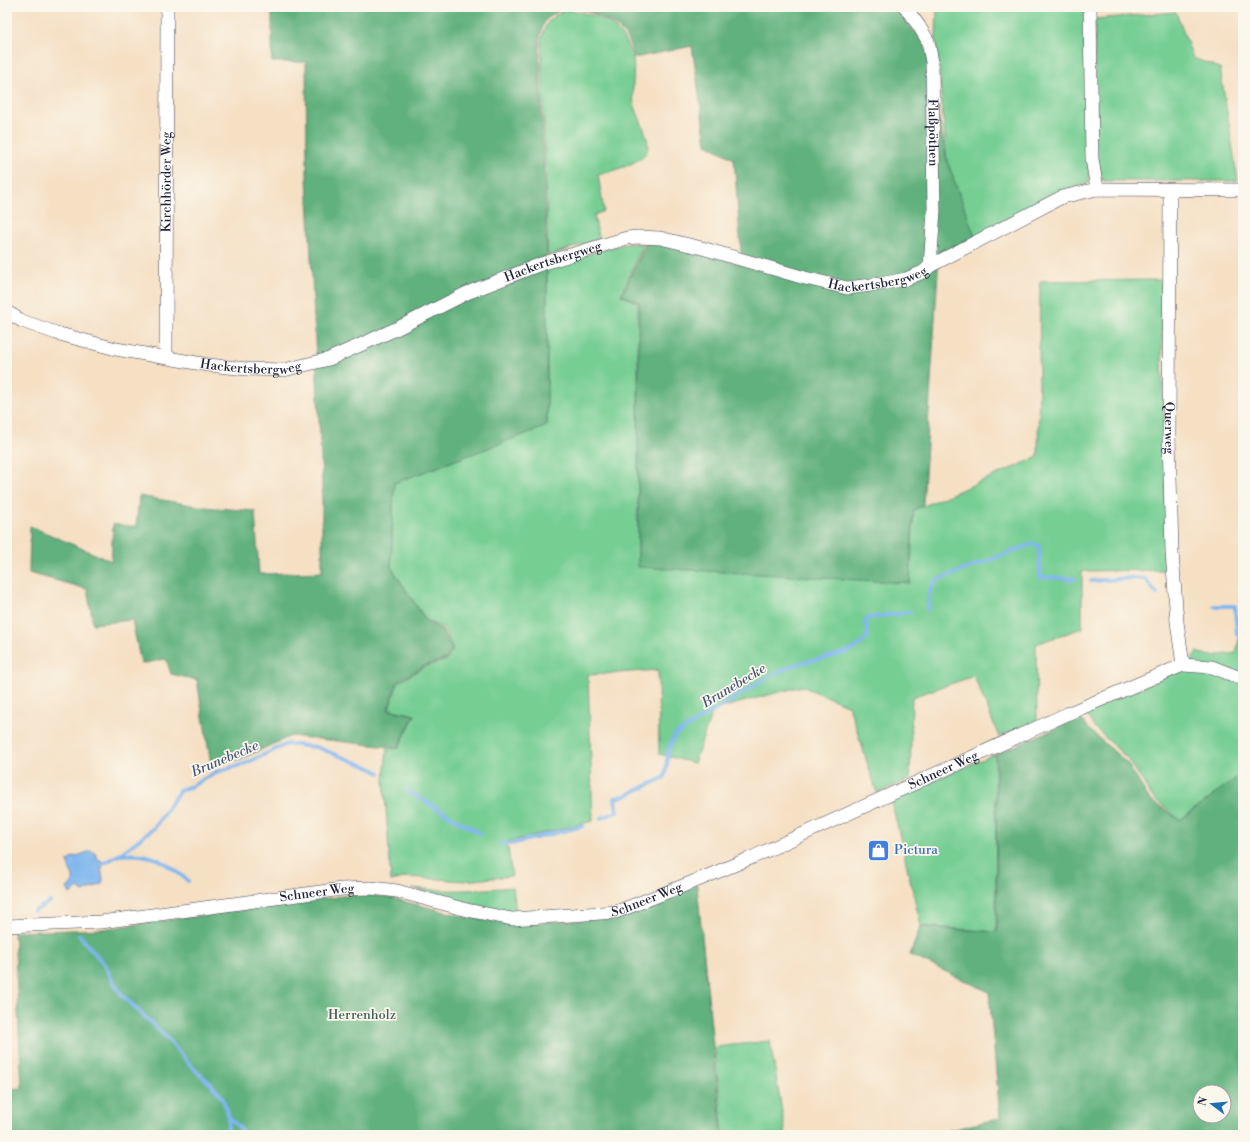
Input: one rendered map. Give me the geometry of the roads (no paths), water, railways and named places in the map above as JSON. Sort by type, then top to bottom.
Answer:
[{"type":"street","name":"Kirchhörder Weg","points":[[166,357],[167,7]]},
{"type":"street","name":"Flaßpöthen","points":[[905,7],[928,41],[932,62],[934,211],[930,266]]},
{"type":"street","points":[[1090,7],[1092,159],[1097,189]]},
{"type":"street","name":"Hackertsbergweg","points":[[7,312],[22,321],[116,349],[208,365],[247,369],[284,370],[329,359],[398,328],[467,293],[541,264],[627,238],[660,238],[847,288],[906,279],[923,272],[930,266],[1062,197],[1097,189],[1243,190]]},
{"type":"street","name":"Querweg","points":[[1170,190],[1169,436],[1172,552],[1177,622],[1183,665]]},
{"type":"street","name":"Schneer Weg","points":[[7,926],[101,922],[342,888],[370,888],[397,891],[467,910],[512,919],[616,912],[753,857],[1067,714],[1183,665],[1212,667],[1243,679]]},
{"type":"water","points":[[91,851],[94,852],[99,860],[101,860],[103,867],[101,868],[103,879],[102,884],[83,892],[78,888],[70,894],[67,888],[71,884],[73,877],[69,869],[68,861],[71,858]]},
{"type":"waterway","name":"Brunebecke","points":[[927,610],[929,592],[937,580],[1032,544],[1039,546],[1040,577],[1075,579]]},
{"type":"waterway","points":[[1091,581],[1131,578],[1145,579],[1157,594]]},
{"type":"waterway","points":[[1214,606],[1235,606],[1237,634],[1243,636]]},
{"type":"waterway","name":"Brunebecke","points":[[601,818],[617,812],[615,798],[625,796],[665,777],[669,748],[675,735],[779,672],[797,664],[837,655],[856,648],[868,635],[865,623],[868,618],[910,612]]},
{"type":"waterway","name":"Brunebecke","points":[[102,864],[119,855],[154,828],[180,790],[192,786],[216,772],[244,764],[287,744],[316,747],[366,766],[380,773]]},
{"type":"waterway","name":"Brunebecke","points":[[407,791],[481,834]]},
{"type":"waterway","name":"Brunebecke","points":[[501,843],[511,844],[583,826]]},
{"type":"waterway","points":[[120,855],[141,855],[157,859],[165,863],[188,881]]},
{"type":"waterway","name":"Brunebecke","points":[[34,911],[50,902]]},
{"type":"waterway","points":[[79,935],[104,964],[115,985],[123,996],[163,1034],[195,1070],[211,1084],[222,1097],[229,1117],[246,1135]]},
{"type":"waterway","points":[[227,1135],[229,1118]]},
{"type":"place","name":"Pictura","points":[[879,850]]},
{"type":"park label","name":"Herrenholz","points":[[362,1015]]}]
